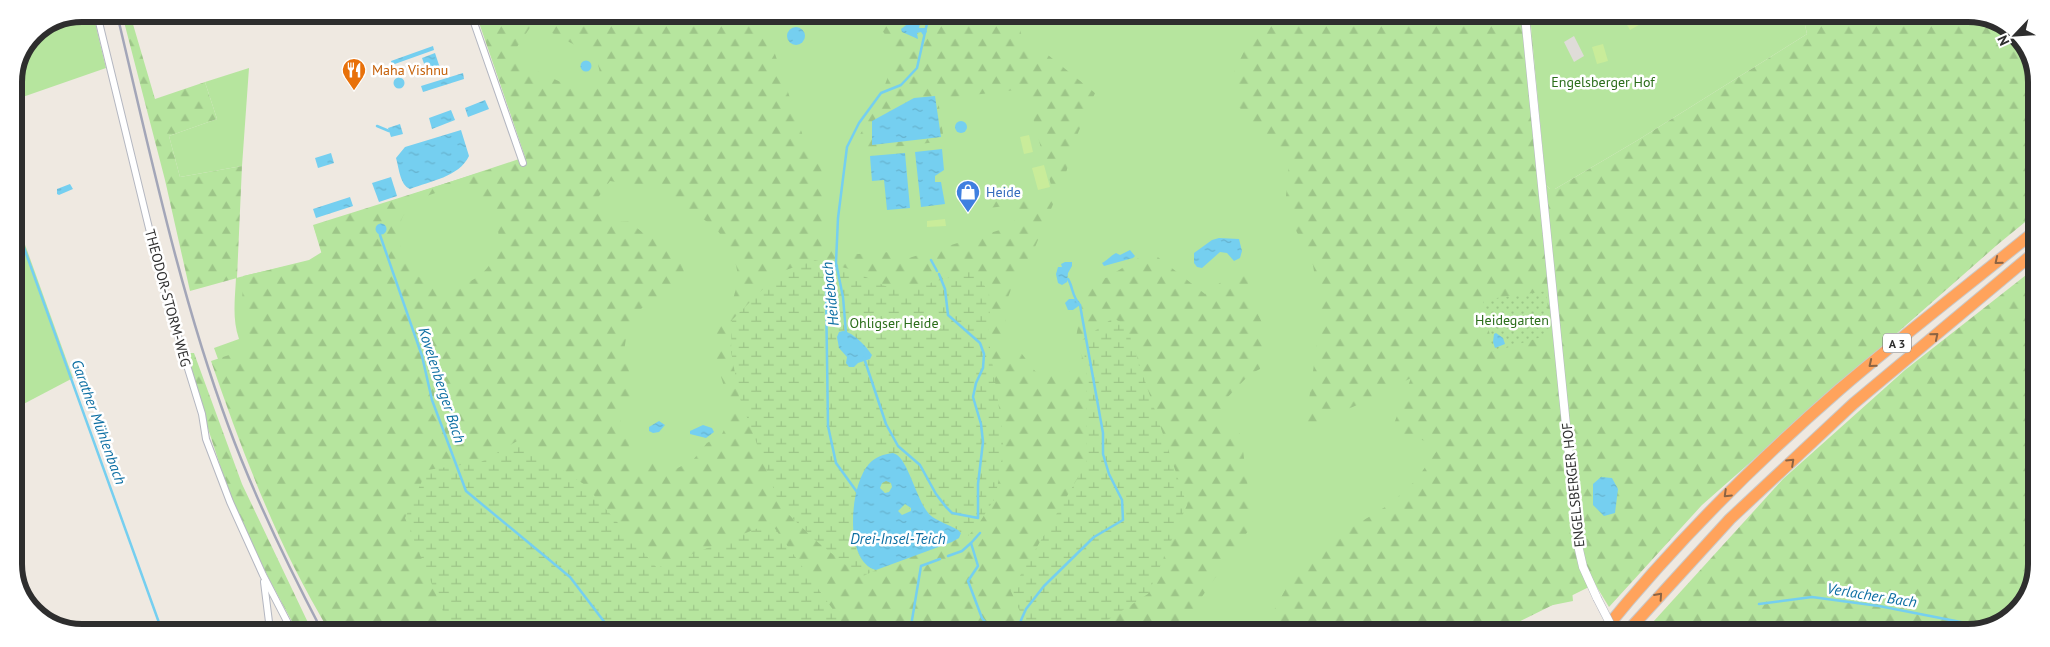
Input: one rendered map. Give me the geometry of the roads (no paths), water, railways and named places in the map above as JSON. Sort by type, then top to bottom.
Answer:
[{"type":"highway","name":"A 3","points":[[1609,624],[1703,517],[1762,460],[1840,390],[2027,236]]},
{"type":"highway","name":"A 3","points":[[1634,624],[1730,519],[1846,410],[2027,258]]},
{"type":"highway","points":[[1603,624],[1624,606]]},
{"type":"street","name":"THEODOR-STORM-WEG","points":[[99,22],[159,269],[176,333],[202,414],[206,439],[230,502],[263,575],[288,624]]},
{"type":"street","points":[[474,22],[523,163]]},
{"type":"street","name":"ENGELSBERGER HOF","points":[[1526,22],[1578,545],[1583,567],[1610,624]]},
{"type":"street","name":"THEODOR-STORM-WEG","points":[[263,575],[270,624]]},
{"type":"water","points":[[910,22],[931,22],[920,23],[919,28],[925,28],[927,32],[923,35],[921,32],[917,33],[918,39],[902,32],[901,29]]},
{"type":"water","points":[[796,27],[802,30],[805,36],[802,42],[796,45],[790,42],[787,36],[790,30]]},
{"type":"water","points":[[433,46],[434,50],[392,65],[391,61]]},
{"type":"water","points":[[435,53],[441,71],[428,75],[422,58]]},
{"type":"water","points":[[584,61],[588,61],[591,66],[590,70],[584,71],[581,68],[581,64]]},
{"type":"water","points":[[463,73],[464,79],[423,92],[421,86]]},
{"type":"water","points":[[399,77],[405,83],[399,89],[393,83]]},
{"type":"water","points":[[935,96],[941,137],[872,145],[872,121],[914,98]]},
{"type":"water","points":[[485,100],[489,109],[468,117],[465,108]]},
{"type":"water","points":[[451,110],[455,120],[432,129],[429,118]]},
{"type":"water","points":[[959,121],[963,121],[967,127],[963,133],[959,133],[955,129],[955,125]]},
{"type":"water","points":[[400,124],[403,134],[391,137],[388,128]]},
{"type":"water","points":[[461,130],[469,156],[458,169],[451,174],[410,189],[404,184],[396,158],[405,147]]},
{"type":"water","points":[[942,149],[944,170],[935,176],[935,182],[941,182],[945,204],[921,207],[915,152]]},
{"type":"water","points":[[331,153],[334,163],[318,168],[315,158]]},
{"type":"water","points":[[905,153],[910,208],[887,210],[884,180],[872,181],[870,156]]},
{"type":"water","points":[[391,177],[397,196],[379,202],[372,183]]},
{"type":"water","points":[[70,184],[73,189],[59,195],[57,194],[57,189]]},
{"type":"water","points":[[350,197],[353,206],[316,218],[313,209]]},
{"type":"water","points":[[381,223],[387,229],[381,235],[375,229]]},
{"type":"water","points":[[1219,238],[1239,239],[1242,251],[1240,258],[1234,261],[1227,253],[1220,252],[1202,268],[1197,267],[1194,263],[1194,253],[1212,240]]},
{"type":"water","points":[[1130,250],[1135,256],[1133,258],[1104,266],[1102,263],[1116,253],[1120,255]]},
{"type":"water","points":[[1072,262],[1072,266],[1068,273],[1067,282],[1062,285],[1058,283],[1056,274],[1058,267],[1062,267],[1061,264]]},
{"type":"water","points":[[1069,299],[1079,301],[1080,305],[1073,310],[1068,310],[1065,303]]},
{"type":"water","points":[[843,331],[851,334],[863,344],[872,355],[870,359],[858,363],[854,367],[849,367],[846,363],[847,357],[839,348],[837,337],[839,332]]},
{"type":"water","points":[[1496,333],[1503,338],[1505,344],[1495,348],[1493,342],[1494,334]]},
{"type":"water","points":[[659,421],[665,425],[659,432],[653,433],[649,431],[649,427]]},
{"type":"water","points":[[703,425],[712,428],[714,432],[706,438],[690,434],[690,431]]},
{"type":"water","name":"Drei-Insel-Teich","points":[[893,453],[898,456],[908,470],[920,500],[930,515],[961,533],[959,538],[952,542],[876,570],[865,564],[858,552],[854,538],[854,504],[862,474],[869,464],[883,455]],"holes":[[[886,481],[891,483],[892,487],[889,492],[885,493],[880,488],[882,483]],[[905,504],[911,508],[911,511],[902,515],[898,511]]]},
{"type":"water","points":[[1601,477],[1612,478],[1618,489],[1615,513],[1604,516],[1593,505],[1593,484]]},
{"type":"waterway","name":"Heidebach","points":[[846,333],[843,297],[836,263],[838,218],[847,147],[859,123],[881,93],[901,85],[917,68],[927,22]]},
{"type":"waterway","points":[[377,126],[389,131]]},
{"type":"waterway","name":"Kovelenberger Bach","points":[[380,235],[422,356],[432,400],[466,491],[570,577],[606,624]]},
{"type":"waterway","name":"Garather Mühlenbach","points":[[22,243],[159,624]]},
{"type":"waterway","points":[[931,260],[937,271]]},
{"type":"waterway","points":[[837,266],[830,275],[826,290],[828,426],[836,463],[857,492]]},
{"type":"waterway","points":[[864,358],[886,424],[898,446],[920,465],[936,494],[952,513],[978,518],[978,484],[983,442],[981,424],[973,397],[976,383],[983,368],[984,354],[980,343],[948,315],[945,289],[939,274]]},
{"type":"waterway","points":[[1019,624],[1026,609],[1044,586],[1094,537],[1123,520],[1122,500],[1109,474],[1103,454],[1103,433],[1080,305],[1075,299],[1068,279]]},
{"type":"waterway","name":"Heidebach","points":[[980,533],[971,543],[978,566],[968,581],[982,618],[987,624]]},
{"type":"waterway","points":[[948,556],[962,551],[971,543]]},
{"type":"waterway","points":[[911,624],[921,566],[940,559]]},
{"type":"waterway","name":"Verlacher Bach","points":[[1759,604],[1812,597],[1879,606],[1970,624]]},
{"type":"railway","points":[[119,22],[180,273],[211,375],[228,425],[260,504],[318,624]]},
{"type":"place","name":"Maha Vishnu","points":[[354,91]]},
{"type":"place","name":"Heide","points":[[968,213]]},
{"type":"park label","name":"Engelsberger Hof","points":[[1603,82]]},
{"type":"park label","name":"Heidegarten","points":[[1512,320]]},
{"type":"park label","name":"Ohligser Heide","points":[[894,323]]}]
